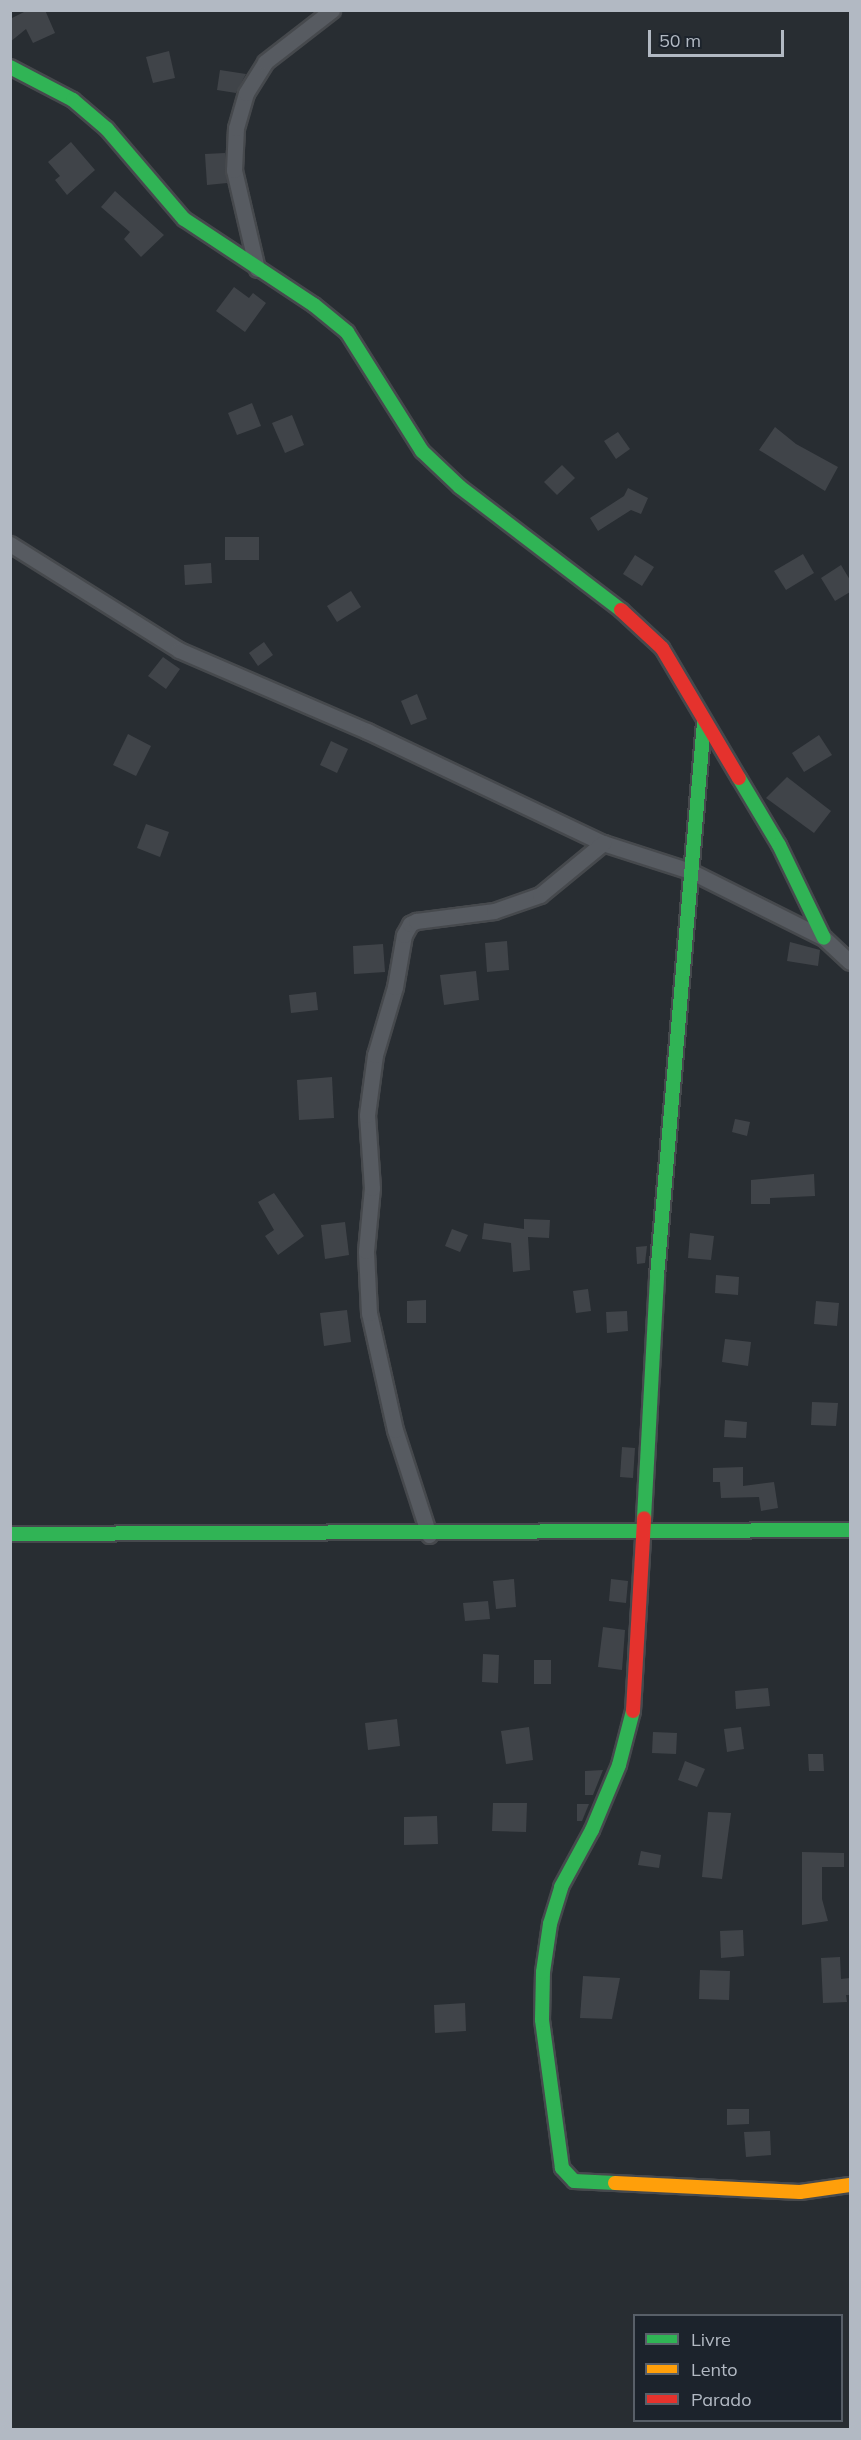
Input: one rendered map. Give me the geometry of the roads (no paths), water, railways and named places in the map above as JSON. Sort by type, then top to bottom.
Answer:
[{"type":"street","points":[[257,269],[234,170],[236,128],[246,93],[265,62],[332,10]]},
{"type":"street","points":[[10,67],[73,100],[107,129],[184,219],[314,305],[347,332],[405,429],[422,451],[460,487],[615,604],[662,648],[685,682],[704,722],[779,845],[824,938]]},
{"type":"street","points":[[10,544],[179,650],[367,731],[603,843],[690,871],[824,938],[850,962]]},
{"type":"street","points":[[704,722],[657,1276],[646,1530],[633,1715],[619,1765],[592,1830],[561,1887],[543,1972],[542,2020],[562,2168],[574,2181],[692,2189],[800,2192],[850,2185]]},
{"type":"street","points":[[429,1535],[395,1430],[369,1313],[366,1251],[372,1188],[367,1115],[375,1055],[395,987],[404,935],[410,924],[416,921],[494,911],[540,895],[603,843]]},
{"type":"street","points":[[10,1534],[429,1535],[646,1530],[850,1530]]}]
